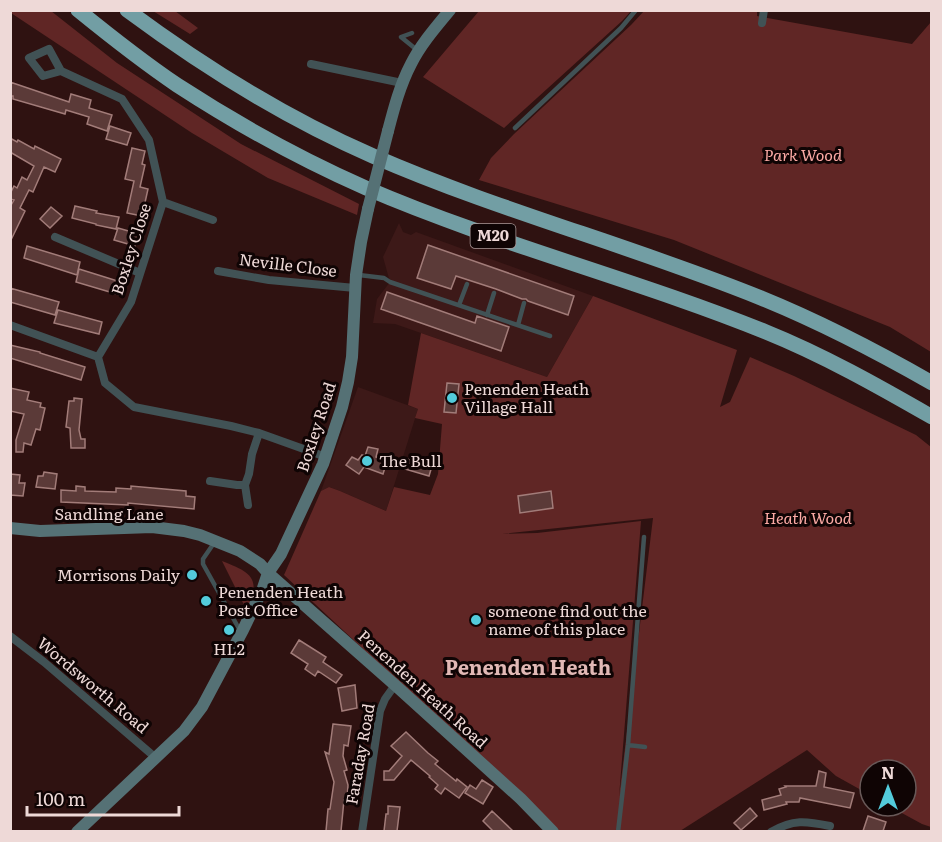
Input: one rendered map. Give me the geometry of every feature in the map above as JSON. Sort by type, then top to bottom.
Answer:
[{"type":"highway","name":"M20","points":[[78,10],[130,51],[232,120],[326,170],[416,208],[666,294],[769,333],[833,363],[932,417]]},
{"type":"highway","name":"M20","points":[[127,10],[230,81],[338,140],[390,164],[454,189],[639,252],[761,298],[849,338],[932,383]]},
{"type":"street","name":"Boxley Road","points":[[77,831],[184,731],[202,707],[243,630],[268,573],[281,554],[326,457],[348,382],[352,357],[356,274],[361,242],[388,131],[402,83],[412,63],[436,26],[450,10]]},
{"type":"street","points":[[762,23],[764,10]]},
{"type":"street","points":[[311,64],[402,83]]},
{"type":"street","name":"Boxley Close","points":[[61,71],[122,99],[149,140],[162,202],[131,302],[98,357]]},
{"type":"street","points":[[162,202],[213,219]]},
{"type":"street","points":[[55,237],[140,273]]},
{"type":"street","name":"Neville Close","points":[[218,271],[269,280],[355,288]]},
{"type":"street","points":[[10,325],[98,357],[105,383],[134,407],[259,433],[326,457]]},
{"type":"street","points":[[248,505],[245,485],[259,433]]},
{"type":"street","points":[[210,481],[245,485]]},
{"type":"street","name":"Sandling Lane","points":[[10,528],[40,531],[152,527],[184,531],[215,541],[252,558],[268,573]]},
{"type":"street","name":"Penenden Heath Road","points":[[268,573],[521,799],[553,831]]},
{"type":"street","name":"Wordsworth Road","points":[[10,636],[44,662],[156,758]]},
{"type":"street","name":"Faraday Road","points":[[362,831],[380,711],[389,691],[395,685]]},
{"type":"street","points":[[771,831],[790,823],[799,822],[830,826]]},
{"type":"lane","points":[[515,128],[621,28],[636,10]]},
{"type":"lane","points":[[412,33],[400,37],[419,51]]},
{"type":"lane","points":[[356,274],[384,278],[550,336]]},
{"type":"lane","points":[[459,305],[467,284]]},
{"type":"lane","points":[[487,315],[494,293]]},
{"type":"lane","points":[[518,325],[524,303]]},
{"type":"lane","points":[[618,831],[628,745],[644,537]]},
{"type":"lane","points":[[215,541],[203,559],[203,564],[238,627],[243,630]]},
{"type":"lane","points":[[628,745],[645,747]]},
{"type":"shaded area","points":[[399,223],[403,232],[411,235],[416,232],[593,296],[547,377],[395,324],[373,323],[377,299],[390,282],[383,257]]},
{"type":"shaded area","points":[[358,387],[418,409],[386,511],[329,487],[321,491]]},
{"type":"green space","points":[[10,11],[51,11],[117,63],[241,144],[359,204],[357,215],[268,178],[192,133]]},
{"type":"green space","points":[[153,11],[175,11],[198,28],[190,34]]},
{"type":"green space","points":[[479,11],[631,11],[504,128],[423,77]]},
{"type":"green space","name":"Park Wood","points":[[644,11],[757,11],[757,16],[912,44],[931,22],[931,352],[890,327],[674,240],[479,180],[491,158],[514,134]]},
{"type":"green space","name":"Heath Wood","points":[[593,296],[737,350],[720,407],[730,402],[750,357],[916,435],[931,447],[931,827],[911,818],[918,818],[918,758],[858,758],[858,788],[836,776],[807,750],[680,831],[558,831],[284,575],[321,491],[329,487],[386,511],[394,487],[430,495],[438,474],[442,424],[415,418],[418,409],[408,405],[421,333],[547,377]],"holes":[[[653,518],[619,797],[641,521],[537,533],[502,534]]]},
{"type":"green space","points":[[222,561],[241,569],[251,578],[253,591],[247,611]]},
{"type":"building","points":[[10,82],[69,102],[71,94],[91,100],[89,108],[112,115],[107,131],[87,124],[89,117],[66,110],[65,114],[13,99],[13,96],[10,96]]},
{"type":"building","points":[[110,126],[131,133],[127,145],[106,139]]},
{"type":"building","points":[[10,138],[34,149],[35,146],[61,159],[55,172],[44,167],[33,192],[29,190],[20,208],[25,211],[10,242],[10,207],[14,200],[10,199],[10,194],[14,186],[17,188],[22,177],[27,180],[34,166],[10,152]]},
{"type":"building","points":[[132,148],[145,151],[142,164],[145,165],[140,187],[148,189],[142,216],[127,213],[134,181],[125,179]]},
{"type":"building","points":[[75,206],[119,217],[116,229],[72,218]]},
{"type":"building","points":[[51,207],[62,216],[50,228],[40,219]]},
{"type":"building","points":[[118,228],[139,234],[135,246],[114,240]]},
{"type":"building","points":[[428,245],[574,296],[568,315],[456,276],[451,289],[417,278]]},
{"type":"building","points":[[27,246],[80,262],[77,275],[24,258]]},
{"type":"building","points":[[79,269],[124,283],[120,295],[76,282]]},
{"type":"building","points":[[10,288],[59,302],[55,315],[10,302]]},
{"type":"building","points":[[387,292],[475,323],[477,316],[509,327],[501,351],[381,309]]},
{"type":"building","points":[[58,310],[102,322],[99,334],[54,323]]},
{"type":"building","points":[[10,345],[85,367],[81,380],[10,358]]},
{"type":"building","name":"Penenden Heath Village Hall","points":[[447,383],[459,384],[456,413],[444,412]]},
{"type":"building","points":[[10,388],[29,392],[27,400],[41,403],[40,407],[45,408],[40,430],[36,429],[31,445],[24,443],[23,452],[16,452],[16,440],[24,414],[10,411]]},
{"type":"building","points":[[74,398],[82,399],[79,430],[81,439],[85,439],[85,448],[71,448],[70,428],[66,427],[69,401],[74,401]]},
{"type":"building","name":"The Bull","points":[[368,447],[378,449],[376,457],[387,461],[383,474],[364,467],[359,474],[346,465],[352,457],[358,460],[362,455],[365,456]]},
{"type":"building","points":[[408,459],[432,466],[429,476],[405,469]]},
{"type":"building","points":[[44,472],[57,474],[55,489],[36,487],[38,476],[43,476]]},
{"type":"building","points":[[10,474],[20,475],[19,483],[25,483],[23,496],[10,495]]},
{"type":"building","points":[[76,486],[85,487],[85,491],[116,492],[116,488],[131,489],[131,486],[186,491],[186,496],[195,497],[194,509],[128,503],[128,505],[61,502],[61,490],[76,491]]},
{"type":"building","points":[[551,491],[553,508],[520,513],[518,496]]},
{"type":"building","points":[[299,640],[326,657],[323,662],[342,675],[336,683],[318,671],[315,676],[305,669],[308,664],[291,653]]},
{"type":"building","points":[[355,685],[357,708],[342,711],[338,688]]},
{"type":"building","points":[[333,724],[351,726],[348,746],[344,745],[343,756],[347,770],[344,771],[348,785],[341,831],[326,831],[334,782],[325,752],[329,754]]},
{"type":"building","points":[[406,732],[438,761],[435,764],[467,787],[459,798],[445,788],[441,794],[435,789],[438,785],[411,760],[394,780],[384,780],[384,771],[389,771],[402,756],[391,746]]},
{"type":"building","points":[[819,771],[826,773],[824,787],[854,793],[850,808],[800,798],[799,802],[786,802],[787,804],[764,810],[762,800],[781,795],[779,789],[785,786],[816,786]]},
{"type":"building","points":[[482,780],[493,787],[483,804],[465,793],[470,785],[476,789]]},
{"type":"building","points":[[388,806],[400,807],[397,831],[384,831]]},
{"type":"building","points":[[750,808],[757,816],[741,830],[734,823]]},
{"type":"building","points":[[492,811],[513,831],[493,831],[483,821]]},
{"type":"building","points":[[867,818],[886,822],[883,831],[863,831]]},
{"type":"place","name":"Penenden Heath Village Hall","points":[[452,398]]},
{"type":"place","name":"The Bull","points":[[367,461]]},
{"type":"place","name":"Morrisons Daily","points":[[192,575]]},
{"type":"place","name":"Penenden Heath Post Office","points":[[206,601]]},
{"type":"place","name":"someone find out the name of this place","points":[[476,620]]},
{"type":"place","name":"HL2","points":[[229,630]]},
{"type":"district","name":"Penenden Heath","points":[[528,668]]}]
